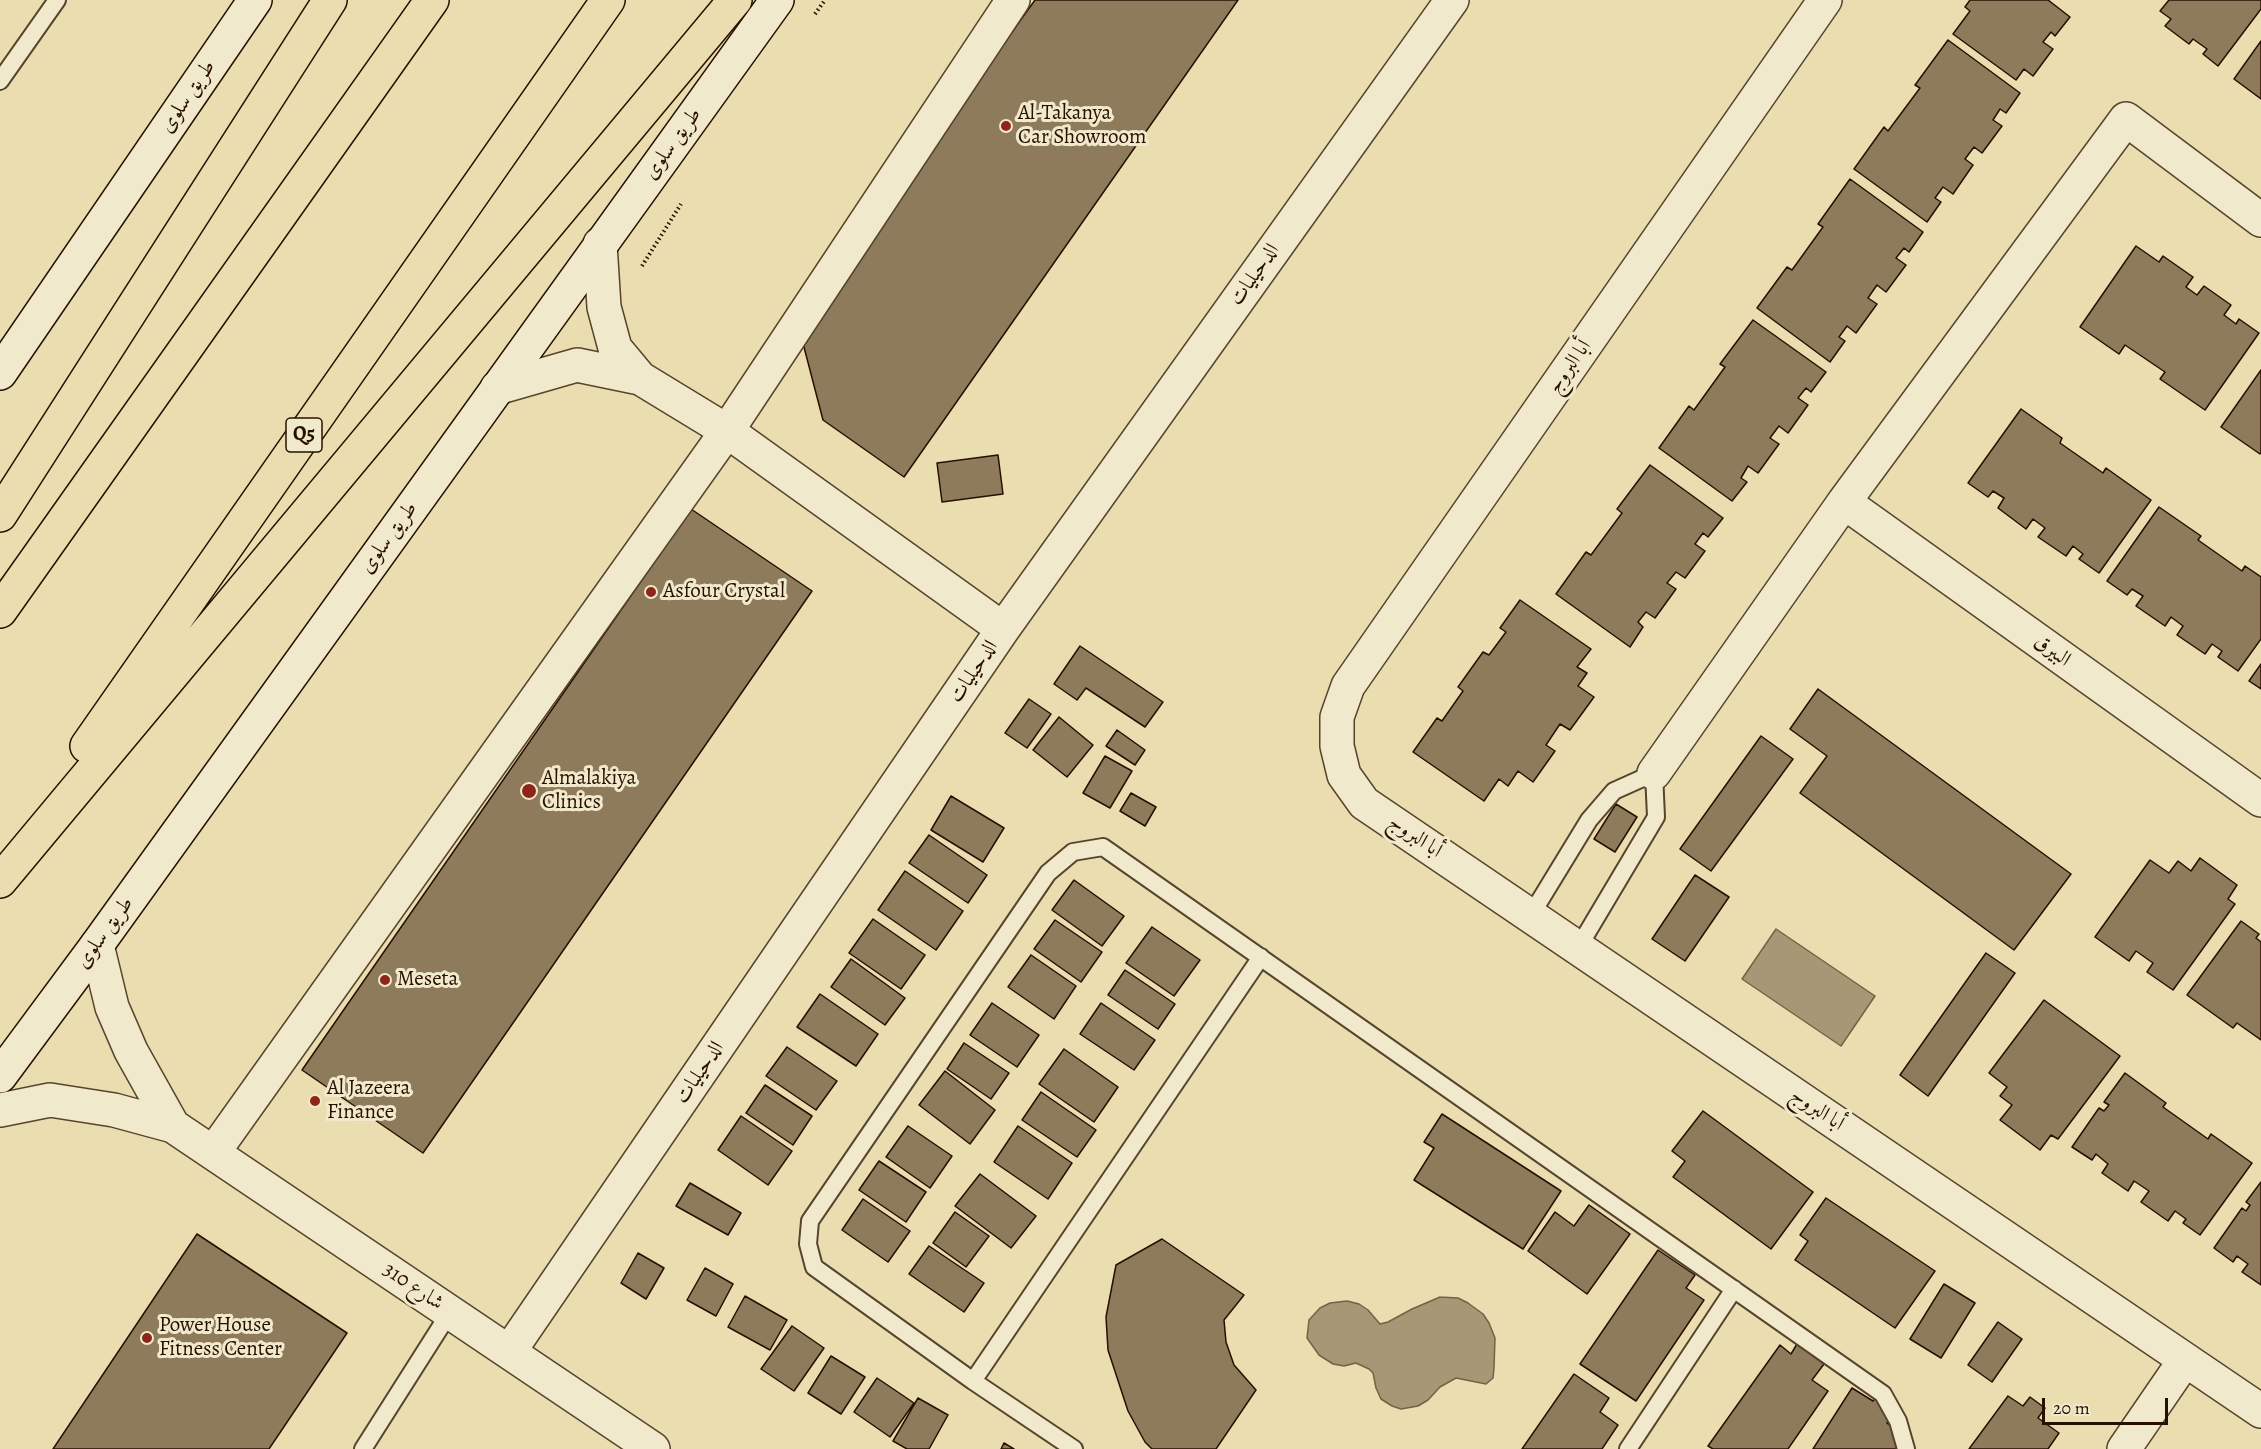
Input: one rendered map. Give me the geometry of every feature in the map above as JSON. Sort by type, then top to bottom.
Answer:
[{"type":"highway","points":[[0,514],[330,0]]},
{"type":"highway","points":[[0,611],[432,0]]},
{"type":"highway","name":"Q5","points":[[0,871],[608,0]]},
{"type":"highway","points":[[0,880],[735,0]]},
{"type":"street","name":"طريق سلوى","points":[[0,373],[255,0]]},
{"type":"street","name":"طريق سلوى","points":[[0,1076],[97,945],[777,0]]},
{"type":"street","points":[[213,1153],[727,431],[1014,0]]},
{"type":"street","name":"الدحيليات","points":[[509,1352],[1003,629],[1452,0]]},
{"type":"street","name":"أبا البروج","points":[[1825,0],[1348,686],[1337,717],[1337,746],[1344,775],[1364,803],[2261,1411]]},
{"type":"street","points":[[1654,773],[1844,502],[2126,118],[2261,220]]},
{"type":"street","points":[[600,244],[604,307],[615,348],[640,378],[727,431],[1003,629]]},
{"type":"street","points":[[497,388],[577,365],[640,378]]},
{"type":"street","name":"البيرق","points":[[1844,502],[2261,800]]},
{"type":"street","name":"شارع 310","points":[[97,945],[112,1007],[131,1051],[173,1126]]},
{"type":"street","name":"شارع 310","points":[[0,1110],[50,1100],[114,1110],[173,1126],[653,1449]]},
{"type":"street","points":[[2124,1449],[2185,1360]]},
{"type":"lane","points":[[0,81],[57,0]]},
{"type":"lane","points":[[1531,915],[1589,820],[1614,791],[1654,773],[1656,817],[1578,948]]},
{"type":"lane","points":[[1074,1449],[973,1381],[814,1267],[808,1244],[810,1221],[1048,873],[1073,852],[1103,847],[1883,1394],[1898,1421],[1906,1449]]},
{"type":"lane","points":[[973,1381],[1261,957]]},
{"type":"lane","points":[[1628,1449],[1734,1289]]},
{"type":"lane","points":[[363,1449],[450,1312]]},
{"type":"path","points":[[811,19],[825,0]]},
{"type":"path","points":[[637,274],[686,197]]},
{"type":"shaded area","points":[[1776,929],[1875,996],[1841,1046],[1742,979]]},
{"type":"shaded area","points":[[1440,1297],[1458,1298],[1468,1303],[1483,1314],[1489,1323],[1495,1338],[1494,1368],[1493,1378],[1486,1384],[1456,1378],[1440,1387],[1428,1400],[1418,1406],[1401,1409],[1381,1399],[1373,1373],[1369,1369],[1356,1363],[1344,1366],[1333,1364],[1319,1355],[1307,1338],[1309,1320],[1320,1308],[1330,1303],[1347,1301],[1359,1304],[1368,1310],[1380,1324]]},
{"type":"building","points":[[1035,0],[1238,0],[904,477],[823,420],[799,328]]},
{"type":"building","points":[[1970,0],[2048,0],[2070,17],[2055,36],[2051,32],[2043,42],[2053,49],[2033,76],[2024,69],[2016,80],[1953,34],[1970,11],[1965,7]]},
{"type":"building","points":[[2169,0],[2261,0],[2261,9],[2218,66],[2203,54],[2207,49],[2193,39],[2189,44],[2165,26],[2171,19],[2160,11]]},
{"type":"building","points":[[1948,40],[2020,93],[2006,113],[2000,109],[1993,120],[2002,126],[1982,153],[1974,147],[1965,159],[1973,165],[1953,194],[1943,187],[1935,198],[1941,202],[1927,222],[1854,169],[1884,127],[1888,131],[1920,88],[1915,85]]},
{"type":"building","points":[[2261,41],[2261,99],[2234,79]]},
{"type":"building","points":[[1850,179],[1923,232],[1909,252],[1904,248],[1896,258],[1906,265],[1886,292],[1877,285],[1868,298],[1877,304],[1856,333],[1847,326],[1839,337],[1845,341],[1830,362],[1757,308],[1787,267],[1792,270],[1823,227],[1818,224]]},
{"type":"building","points":[[2136,246],[2159,262],[2163,256],[2193,277],[2186,287],[2197,295],[2204,286],[2231,305],[2224,315],[2236,324],[2239,319],[2259,333],[2205,410],[2160,379],[2165,372],[2125,345],[2119,354],[2080,327]]},
{"type":"building","points":[[1753,320],[1826,372],[1811,392],[1806,388],[1798,398],[1808,405],[1788,433],[1779,426],[1770,438],[1779,444],[1758,473],[1748,466],[1741,478],[1747,482],[1732,501],[1659,448],[1689,406],[1694,410],[1725,367],[1720,364]]},
{"type":"building","points":[[2261,370],[2261,452],[2260,454],[2221,427]]},
{"type":"building","points":[[2021,409],[2062,438],[2060,443],[2103,473],[2106,468],[2151,500],[2099,573],[2079,559],[2083,554],[2073,546],[2066,556],[2038,537],[2045,528],[2033,519],[2026,529],[1998,508],[2004,498],[1993,491],[1988,497],[1968,483]]},
{"type":"building","points":[[998,455],[1003,494],[942,502],[937,463]]},
{"type":"building","points":[[1650,465],[1723,518],[1708,537],[1703,533],[1695,544],[1705,551],[1685,578],[1676,572],[1667,583],[1676,589],[1655,618],[1646,612],[1638,622],[1643,627],[1630,647],[1556,594],[1586,552],[1591,555],[1622,513],[1617,509]]},
{"type":"building","points":[[2159,507],[2201,536],[2198,540],[2242,571],[2245,566],[2261,577],[2261,639],[2238,671],[2218,657],[2222,651],[2212,644],[2205,654],[2177,635],[2183,626],[2171,617],[2165,626],[2136,606],[2143,596],[2132,589],[2127,595],[2107,581]]},
{"type":"building","points":[[691,509],[812,591],[423,1153],[302,1070]]},
{"type":"building","points":[[1520,600],[1591,649],[1577,667],[1587,673],[1578,686],[1594,697],[1570,730],[1560,724],[1546,745],[1555,751],[1533,782],[1518,771],[1508,786],[1499,779],[1484,801],[1413,752],[1437,718],[1442,721],[1463,691],[1458,687],[1483,652],[1489,655],[1506,632],[1500,628]]},
{"type":"building","points":[[1080,646],[1163,702],[1145,727],[1086,688],[1077,700],[1054,684]]},
{"type":"building","points":[[2261,664],[2261,689],[2249,681]]},
{"type":"building","points":[[1818,689],[2071,874],[2014,950],[1800,793],[1827,756],[1790,729]]},
{"type":"building","points":[[1029,699],[1051,714],[1027,748],[1005,733]]},
{"type":"building","points":[[1059,717],[1093,745],[1067,777],[1033,750]]},
{"type":"building","points":[[1117,730],[1145,750],[1135,765],[1106,746]]},
{"type":"building","points":[[1761,736],[1793,759],[1711,871],[1680,849]]},
{"type":"building","points":[[1105,756],[1132,771],[1110,808],[1083,793]]},
{"type":"building","points":[[1131,793],[1156,807],[1145,826],[1120,811]]},
{"type":"building","points":[[951,796],[1004,828],[983,862],[931,830]]},
{"type":"building","points":[[1616,804],[1637,817],[1615,852],[1594,839]]},
{"type":"building","points":[[929,835],[987,875],[968,903],[909,863]]},
{"type":"building","points":[[2200,858],[2237,885],[2228,899],[2235,904],[2173,990],[2147,972],[2153,963],[2136,951],[2129,961],[2095,937],[2150,860],[2169,873],[2178,861],[2191,871]]},
{"type":"building","points":[[905,871],[963,911],[936,950],[878,910]]},
{"type":"building","points":[[1695,875],[1729,897],[1685,961],[1652,939]]},
{"type":"building","points":[[1074,880],[1124,916],[1102,946],[1052,910]]},
{"type":"building","points":[[873,919],[925,955],[901,989],[849,953]]},
{"type":"building","points":[[1055,920],[1102,952],[1081,982],[1034,949]]},
{"type":"building","points":[[2241,921],[2259,934],[2256,938],[2261,942],[2261,1040],[2237,1023],[2233,1028],[2187,995]]},
{"type":"building","points":[[1152,927],[1200,960],[1174,996],[1126,963]]},
{"type":"building","points":[[1986,953],[2015,973],[1928,1096],[1900,1075]]},
{"type":"building","points":[[1031,955],[1076,986],[1054,1019],[1008,987]]},
{"type":"building","points":[[851,959],[905,998],[885,1025],[831,987]]},
{"type":"building","points":[[1125,970],[1175,1004],[1158,1029],[1108,995]]},
{"type":"building","points":[[820,994],[878,1034],[856,1066],[797,1027]]},
{"type":"building","points":[[2044,1000],[2120,1056],[2058,1139],[2051,1135],[2040,1150],[2000,1120],[2012,1105],[2000,1096],[2007,1087],[1989,1073]]},
{"type":"building","points":[[992,1003],[1039,1035],[1017,1067],[970,1035]]},
{"type":"building","points":[[1101,1003],[1155,1040],[1134,1070],[1080,1034]]},
{"type":"building","points":[[964,1043],[1009,1073],[991,1099],[947,1069]]},
{"type":"building","points":[[787,1047],[837,1081],[816,1110],[766,1076]]},
{"type":"building","points":[[1064,1049],[1118,1087],[1094,1122],[1039,1084]]},
{"type":"building","points":[[945,1071],[995,1110],[970,1144],[919,1105]]},
{"type":"building","points":[[2125,1073],[2166,1103],[2163,1107],[2208,1139],[2211,1134],[2252,1163],[2200,1235],[2183,1223],[2186,1219],[2175,1211],[2168,1221],[2141,1202],[2149,1191],[2134,1181],[2128,1191],[2102,1173],[2108,1164],[2096,1154],[2092,1160],[2072,1147],[2099,1108],[2104,1111],[2109,1105],[2104,1102]]},
{"type":"building","points":[[765,1085],[812,1116],[793,1145],[746,1113]]},
{"type":"building","points":[[1041,1092],[1096,1130],[1077,1157],[1022,1120]]},
{"type":"building","points":[[1703,1111],[1813,1192],[1771,1249],[1673,1177],[1685,1161],[1672,1151]]},
{"type":"building","points":[[1442,1114],[1561,1191],[1523,1249],[1414,1180],[1434,1148],[1424,1142]]},
{"type":"building","points":[[741,1116],[792,1151],[768,1185],[718,1150]]},
{"type":"building","points":[[908,1126],[952,1156],[930,1188],[886,1157]]},
{"type":"building","points":[[1018,1126],[1072,1163],[1048,1199],[994,1162]]},
{"type":"building","points":[[879,1161],[926,1192],[906,1222],[859,1190]]},
{"type":"building","points":[[980,1174],[1036,1216],[1011,1248],[955,1206]]},
{"type":"building","points":[[2261,1182],[2261,1285],[2242,1272],[2248,1264],[2237,1256],[2233,1262],[2214,1248],[2242,1208],[2246,1211],[2250,1205],[2246,1202]]},
{"type":"building","points":[[690,1183],[741,1213],[728,1235],[676,1206]]},
{"type":"building","points":[[1826,1198],[1935,1271],[1895,1328],[1795,1260],[1808,1241],[1800,1235]]},
{"type":"building","points":[[863,1199],[910,1231],[888,1262],[842,1230]]},
{"type":"building","points":[[1589,1205],[1630,1234],[1587,1294],[1528,1251],[1555,1212],[1574,1226]]},
{"type":"building","points":[[955,1212],[989,1236],[966,1267],[933,1243]]},
{"type":"building","points":[[197,1234],[347,1333],[269,1449],[53,1449]]},
{"type":"building","points":[[1162,1239],[1244,1295],[1224,1320],[1226,1342],[1234,1365],[1256,1390],[1216,1449],[1152,1449],[1145,1442],[1128,1411],[1108,1350],[1106,1317],[1116,1265]]},
{"type":"building","points":[[929,1246],[984,1283],[964,1312],[909,1274]]},
{"type":"building","points":[[1658,1250],[1695,1275],[1686,1288],[1704,1300],[1636,1401],[1580,1364]]},
{"type":"building","points":[[638,1253],[664,1268],[646,1299],[621,1283]]},
{"type":"building","points":[[705,1268],[733,1284],[716,1316],[687,1300]]},
{"type":"building","points":[[1944,1284],[1975,1303],[1941,1358],[1910,1339]]},
{"type":"building","points":[[745,1296],[787,1320],[770,1350],[728,1327]]},
{"type":"building","points":[[1998,1322],[2022,1339],[1992,1382],[1968,1365]]},
{"type":"building","points":[[792,1326],[824,1348],[794,1391],[761,1369]]},
{"type":"building","points":[[1797,1344],[1824,1364],[1812,1380],[1828,1391],[1788,1449],[1713,1449],[1708,1446],[1780,1345],[1791,1354]]},
{"type":"building","points":[[831,1356],[865,1377],[841,1414],[808,1393]]},
{"type":"building","points":[[1574,1374],[1609,1398],[1600,1412],[1618,1425],[1602,1449],[1522,1449]]},
{"type":"building","points":[[877,1378],[914,1403],[890,1437],[854,1412]]},
{"type":"building","points":[[1852,1388],[1873,1401],[1876,1397],[1896,1410],[1887,1423],[1907,1436],[1898,1449],[1813,1449]]},
{"type":"building","points":[[2008,1396],[2023,1406],[2030,1397],[2045,1408],[2038,1418],[2059,1433],[2048,1449],[1969,1449]]},
{"type":"building","points":[[918,1398],[948,1415],[929,1449],[907,1449],[893,1441]]},
{"type":"building","points":[[1004,1443],[1014,1449],[1001,1449]]},
{"type":"place","name":"Al-Takanya Car Showroom","points":[[1006,126]]},
{"type":"place","name":"Asfour Crystal","points":[[651,592]]},
{"type":"place","name":"Almalakiya Clinics","points":[[529,791]]},
{"type":"place","name":"Meseta","points":[[385,980]]},
{"type":"place","name":"Al Jazeera Finance","points":[[315,1101]]},
{"type":"place","name":"Power House Fitness Center","points":[[147,1338]]}]
